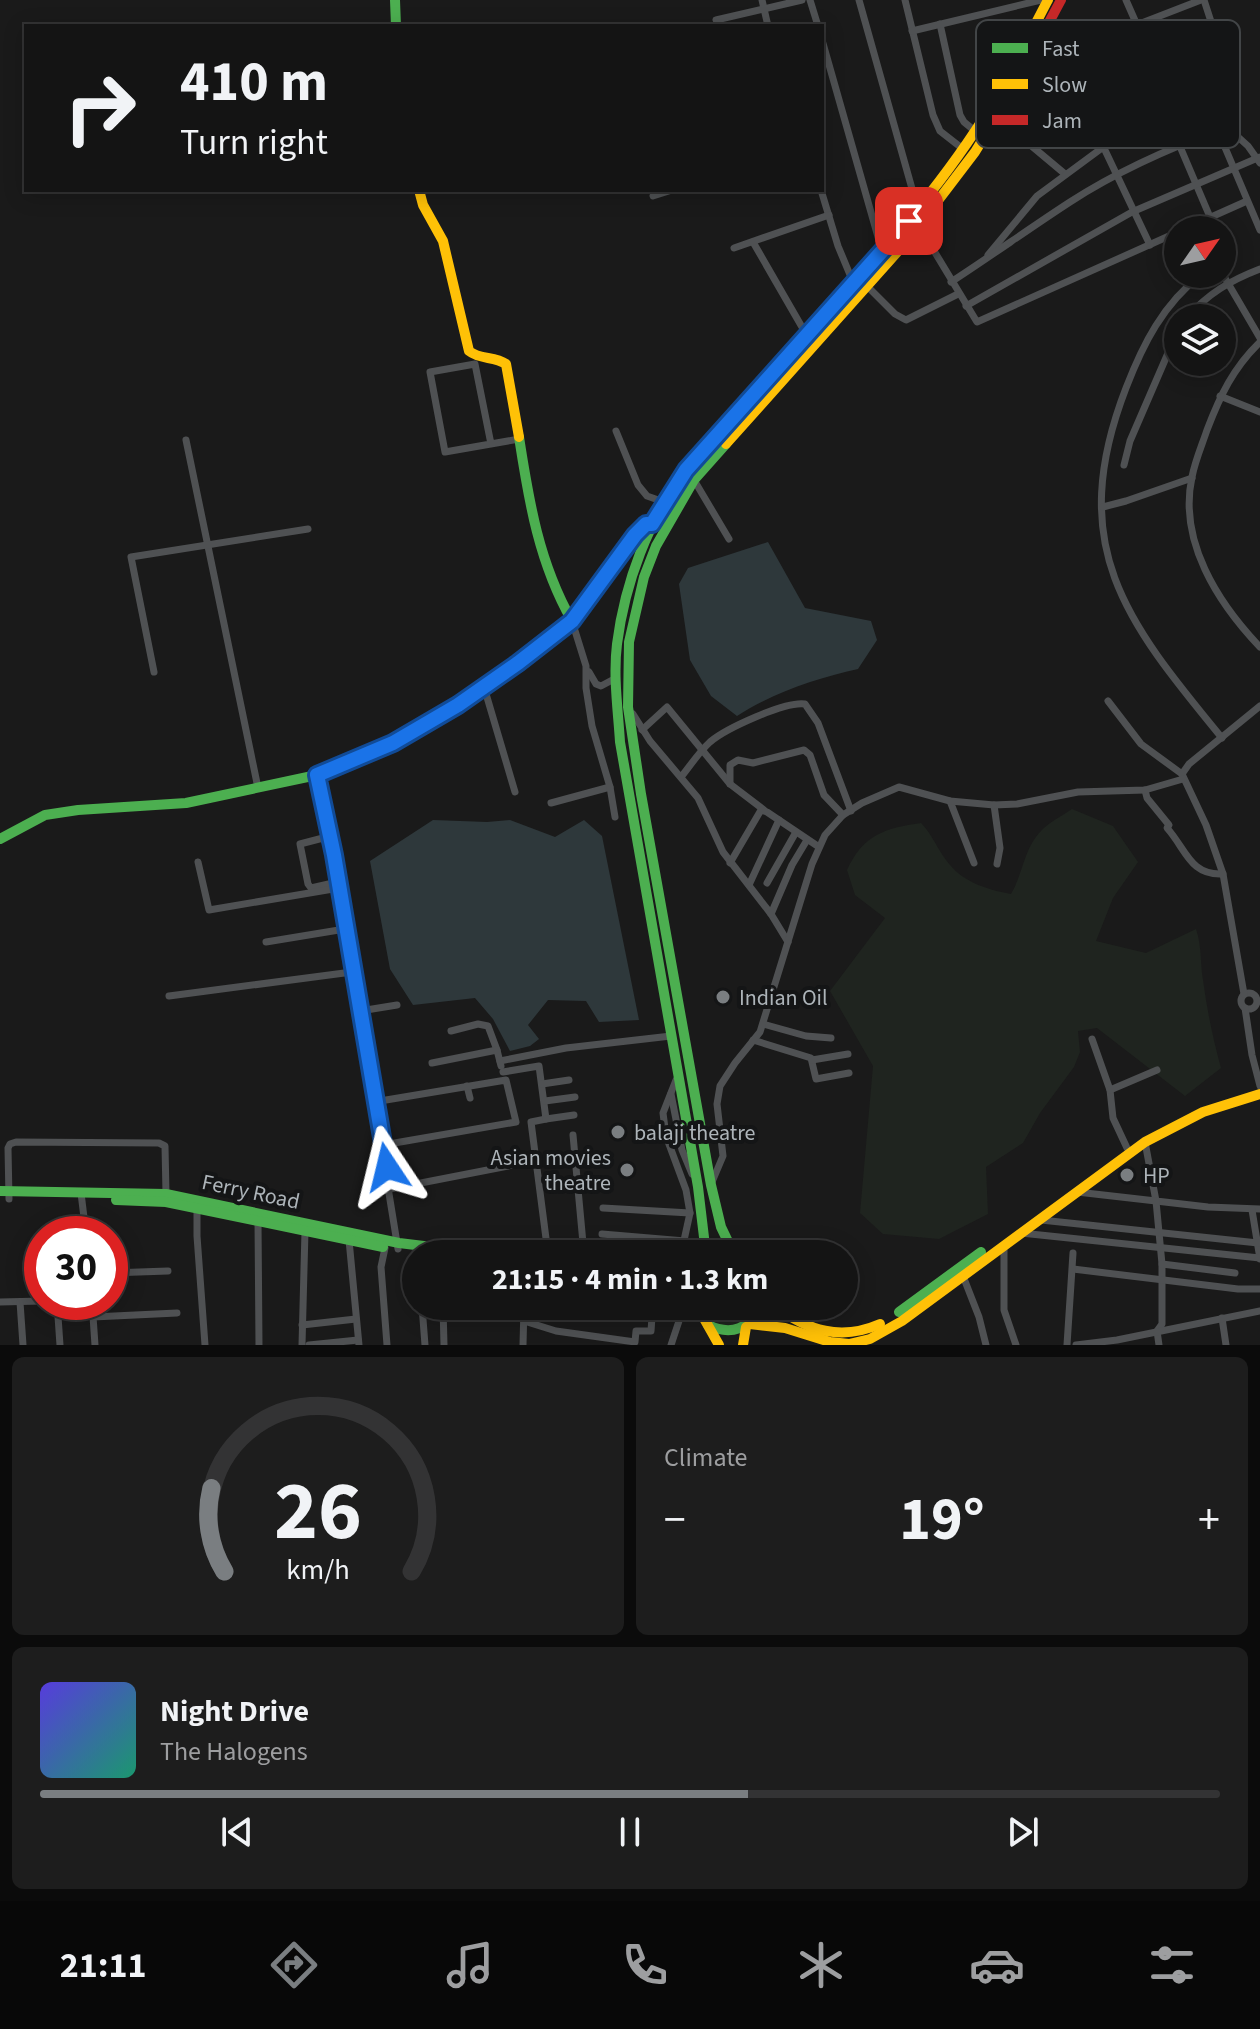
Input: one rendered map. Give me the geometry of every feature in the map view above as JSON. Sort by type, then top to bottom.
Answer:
[{"type":"main road","points":[[395,0],[396,24]]},
{"type":"main road","points":[[1037,20],[1048,0]]},
{"type":"main road","points":[[1052,20],[1063,1]]},
{"type":"main road","points":[[704,1240],[698,1187],[620,742],[617,645],[632,573],[652,524],[686,470],[918,210],[975,131]]},
{"type":"main road","points":[[727,1240],[711,1185],[641,794],[628,707],[629,642],[644,577],[656,546],[694,480],[919,226],[977,148]]},
{"type":"main road","points":[[0,839],[45,815],[186,803],[317,775],[393,743],[484,687],[572,621],[550,581],[528,496],[506,364],[498,358],[477,357],[469,351],[443,241],[423,205],[420,192]]},
{"type":"main road","points":[[795,1320],[804,1326],[831,1334],[867,1331],[1127,1148],[1219,1097],[1260,1086]]},
{"type":"main road","points":[[708,1325],[725,1332],[748,1325],[785,1328],[830,1342],[858,1344],[902,1321],[1172,1123],[1260,1094]]},
{"type":"main road","name":"Ferry Road","points":[[5,1195],[166,1194],[258,1221],[385,1248],[402,1247]]},
{"type":"main road","name":"Ferry Road","points":[[82,1196],[197,1204],[402,1246]]},
{"type":"main road","points":[[705,1320],[715,1343]]},
{"type":"main road","points":[[743,1345],[751,1320]]},
{"type":"main road","points":[[846,1334],[858,1344]]},
{"type":"street","points":[[762,0],[768,24]]},
{"type":"street","points":[[716,20],[802,0]]},
{"type":"street","points":[[810,0],[817,24]]},
{"type":"street","points":[[859,0],[918,210]]},
{"type":"street","points":[[905,0],[937,124],[944,135],[963,149]]},
{"type":"street","points":[[912,31],[1041,0]]},
{"type":"street","points":[[1126,0],[1135,20]]},
{"type":"street","points":[[1150,20],[1203,0],[1210,20]]},
{"type":"street","points":[[940,24],[960,115],[975,131]]},
{"type":"street","points":[[824,47],[882,251]]},
{"type":"street","points":[[966,306],[1132,212],[1233,167],[1259,160],[1240,139]]},
{"type":"street","points":[[1034,148],[1065,174]]},
{"type":"street","points":[[983,262],[1028,205],[1102,148],[1150,245]]},
{"type":"street","points":[[951,282],[1072,200],[1173,148]]},
{"type":"street","points":[[1180,148],[1210,216]]},
{"type":"street","points":[[1225,148],[1260,230]]},
{"type":"street","points":[[653,196],[666,192]]},
{"type":"street","points":[[822,192],[853,282]]},
{"type":"street","points":[[1212,216],[1247,201]]},
{"type":"street","points":[[734,248],[829,215]]},
{"type":"street","points":[[919,226],[973,319],[980,322],[1164,238]]},
{"type":"street","points":[[753,242],[806,334]]},
{"type":"street","points":[[1236,279],[1260,269]]},
{"type":"street","points":[[867,286],[895,314],[906,320],[958,294]]},
{"type":"street","points":[[1184,288],[1153,327],[1140,352],[1110,437],[1103,474],[1103,539],[1108,561],[1135,624],[1167,671],[1222,738]]},
{"type":"street","points":[[1203,304],[1221,288]]},
{"type":"street","points":[[1231,288],[1260,340],[1241,360],[1220,396],[1192,478],[1192,528],[1204,567],[1219,595],[1260,647]]},
{"type":"street","points":[[1124,465],[1130,441],[1164,362]]},
{"type":"street","points":[[491,444],[475,364],[430,372],[445,452],[491,444],[519,439]]},
{"type":"street","points":[[1220,396],[1260,412]]},
{"type":"street","points":[[616,431],[643,492],[664,502]]},
{"type":"street","points":[[186,440],[258,788]]},
{"type":"street","points":[[1103,507],[1192,478]]},
{"type":"street","points":[[694,480],[729,539]]},
{"type":"street","points":[[616,678],[607,685],[596,684],[586,666],[572,621],[635,535],[646,524],[652,524]]},
{"type":"street","points":[[154,672],[131,557],[308,529]]},
{"type":"street","points":[[586,666],[592,726],[610,787],[615,817]]},
{"type":"street","points":[[484,687],[515,792]]},
{"type":"street","points":[[1108,701],[1141,744],[1183,776],[1206,825],[1223,874],[1244,994],[1241,1002],[1245,1008],[1260,1086]]},
{"type":"street","points":[[681,777],[710,742],[775,709],[793,703],[805,704],[818,723],[847,813]]},
{"type":"street","points":[[711,1185],[723,1156],[718,1094],[724,1078],[763,1024],[819,847],[847,813],[899,787],[950,801],[994,805],[1017,804],[1078,792],[1145,790],[1183,776],[1189,764],[1260,706]]},
{"type":"street","points":[[628,707],[642,730],[698,798],[730,863],[771,914],[788,942]]},
{"type":"street","points":[[642,730],[667,707],[730,784],[819,847]]},
{"type":"street","points":[[730,784],[730,765],[738,760],[753,763],[804,750],[810,755],[824,795],[847,813]]},
{"type":"street","points":[[317,775],[333,885],[345,929],[360,1011],[398,1246]]},
{"type":"street","points":[[551,803],[610,787]]},
{"type":"street","points":[[1145,790],[1147,798],[1169,825],[1167,828],[1178,846],[1201,871],[1211,875],[1223,874]]},
{"type":"street","points":[[950,801],[974,863]]},
{"type":"street","points":[[994,805],[1000,848],[997,864]]},
{"type":"street","points":[[730,863],[759,813],[764,810]]},
{"type":"street","points":[[749,885],[779,820]]},
{"type":"street","points":[[767,883],[796,832]]},
{"type":"street","points":[[330,849],[323,838],[300,845],[309,887],[333,885]]},
{"type":"street","points":[[771,914],[792,865],[807,840]]},
{"type":"street","points":[[198,862],[209,910],[333,885]]},
{"type":"street","points":[[266,942],[345,929]]},
{"type":"street","points":[[169,996],[352,972]]},
{"type":"street","points":[[1244,994],[1258,995],[1255,1005],[1245,1008]]},
{"type":"street","points":[[360,1011],[397,1005]]},
{"type":"street","points":[[383,1145],[516,1122],[488,1026],[478,1024],[451,1031]]},
{"type":"street","points":[[763,1024],[806,1036],[831,1038]]},
{"type":"street","points":[[500,1061],[566,1048],[671,1036]]},
{"type":"street","points":[[1092,1039],[1110,1090],[1113,1118],[1127,1148]]},
{"type":"street","points":[[753,1040],[805,1055],[812,1060],[816,1079],[849,1073]]},
{"type":"street","points":[[432,1063],[497,1050]]},
{"type":"street","points":[[812,1060],[848,1054]]},
{"type":"street","points":[[374,1102],[467,1086],[539,1066],[546,1119]]},
{"type":"street","points":[[1110,1090],[1157,1070]]},
{"type":"street","points":[[677,1077],[663,1113],[665,1131],[686,1190],[690,1213],[685,1240]]},
{"type":"street","points":[[542,1084],[569,1080]]},
{"type":"street","points":[[467,1086],[470,1098]]},
{"type":"street","points":[[670,1092],[682,1150],[698,1187]]},
{"type":"street","points":[[545,1101],[575,1097]]},
{"type":"street","points":[[546,1240],[531,1122],[574,1115]]},
{"type":"street","points":[[573,1135],[583,1240]]},
{"type":"street","points":[[1145,1142],[1160,1233],[1162,1324],[1157,1331],[1159,1345]]},
{"type":"street","points":[[5,1195],[10,1144],[159,1143],[165,1146],[167,1153],[166,1194]]},
{"type":"street","points":[[390,1189],[518,1164]]},
{"type":"street","points":[[1019,1233],[1260,1259],[1256,1210],[1075,1192]]},
{"type":"street","points":[[82,1196],[84,1216]]},
{"type":"street","points":[[197,1204],[205,1345]]},
{"type":"street","points":[[603,1208],[690,1213]]},
{"type":"street","points":[[1037,1220],[1258,1243]]},
{"type":"street","points":[[258,1221],[259,1345]]},
{"type":"street","points":[[302,1345],[305,1231]]},
{"type":"street","points":[[602,1234],[673,1240]]},
{"type":"street","points":[[309,1345],[358,1343],[349,1240]]},
{"type":"street","points":[[1004,1244],[1004,1310],[1016,1345]]},
{"type":"street","points":[[385,1248],[381,1267],[387,1345]]},
{"type":"street","points":[[1067,1345],[1073,1253]]},
{"type":"street","points":[[1162,1264],[1235,1273]]},
{"type":"street","points":[[1073,1269],[1260,1289]]},
{"type":"street","points":[[128,1272],[168,1271]]},
{"type":"street","points":[[963,1276],[986,1345]]},
{"type":"street","points":[[0,1302],[24,1302]]},
{"type":"street","points":[[20,1302],[23,1345]]},
{"type":"street","points":[[1076,1345],[1118,1342],[1157,1331],[1260,1311]]},
{"type":"street","points":[[128,1315],[177,1313]]},
{"type":"street","points":[[1222,1318],[1226,1345]]},
{"type":"street","points":[[302,1325],[356,1319]]},
{"type":"street","points":[[58,1320],[60,1345]]},
{"type":"street","points":[[93,1320],[95,1345]]},
{"type":"street","points":[[423,1320],[425,1345]]},
{"type":"street","points":[[443,1320],[444,1345]]},
{"type":"street","points":[[523,1345],[524,1321],[556,1331],[635,1342],[636,1331],[651,1331],[652,1320]]},
{"type":"street","points":[[671,1345],[679,1320]]},
{"type":"shaded area","points":[[768,542],[805,608],[871,621],[877,640],[858,669],[795,687],[737,716],[711,696],[690,660],[679,584],[688,568]]},
{"type":"shaded area","points":[[1072,809],[1113,826],[1138,862],[1113,898],[1096,941],[1146,953],[1196,929],[1208,1013],[1221,1068],[1185,1096],[1097,1028],[1078,1031],[1080,1052],[1074,1067],[1040,1113],[1023,1143],[986,1167],[988,1214],[939,1239],[883,1234],[860,1213],[873,1066],[830,991],[885,918],[855,895],[847,870],[860,849],[876,835],[921,823],[959,874],[983,887],[1011,894],[1035,838]]},
{"type":"shaded area","points":[[433,820],[510,820],[555,837],[584,820],[602,836],[639,1020],[599,1022],[586,1001],[548,1000],[528,1025],[539,1039],[530,1046],[510,1051],[493,1019],[475,998],[413,1005],[390,969],[370,861]]},
{"type":"shaded area","points":[[713,1320],[744,1320],[728,1327]]},
{"type":"traffic: fast","points":[[395,0],[396,24]]},
{"type":"traffic: fast","points":[[704,1240],[698,1187],[620,742],[617,644],[632,575],[660,510],[710,440],[792,352]]},
{"type":"traffic: fast","points":[[0,839],[45,815],[186,803],[317,775],[393,743],[458,705],[572,621],[543,554],[531,508],[519,437]]},
{"type":"traffic: fast","points":[[726,444],[694,480],[656,546],[644,577],[629,642],[628,707],[711,1185],[727,1240]]},
{"type":"traffic: fast","points":[[0,1191],[166,1194],[402,1243]]},
{"type":"traffic: fast","points":[[116,1200],[166,1202],[383,1247]]},
{"type":"traffic: fast","points":[[899,1312],[981,1252]]},
{"type":"traffic: fast","points":[[708,1325],[732,1330],[751,1320]]},
{"type":"traffic: slow","points":[[1038,20],[1048,0]]},
{"type":"traffic: slow","points":[[792,352],[940,181],[976,129]]},
{"type":"traffic: slow","points":[[726,444],[908,240],[977,148]]},
{"type":"traffic: slow","points":[[420,192],[423,205],[443,241],[469,351],[506,364],[519,437]]},
{"type":"traffic: slow","points":[[750,1324],[785,1328],[830,1342],[849,1344],[870,1339],[902,1321],[1145,1142],[1203,1112],[1260,1094]]},
{"type":"traffic: slow","points":[[705,1320],[719,1345]]},
{"type":"traffic: slow","points":[[796,1320],[825,1331],[838,1332],[852,1332],[880,1324]]},
{"type":"traffic: slow","points":[[743,1345],[746,1327]]},
{"type":"traffic: jam","points":[[1050,20],[1061,0]]},
{"type":"place","name":"Indian Oil","points":[[723,997]]},
{"type":"place","name":"balaji theatre","points":[[618,1132]]},
{"type":"place","name":"Asian movies theatre","points":[[627,1170]]},
{"type":"place","name":"HP","points":[[1127,1175]]},
{"type":"route","points":[[387,1167],[334,855],[317,775],[393,743],[458,705],[572,621],[635,535],[646,524],[652,524],[686,470],[909,221]]}]
